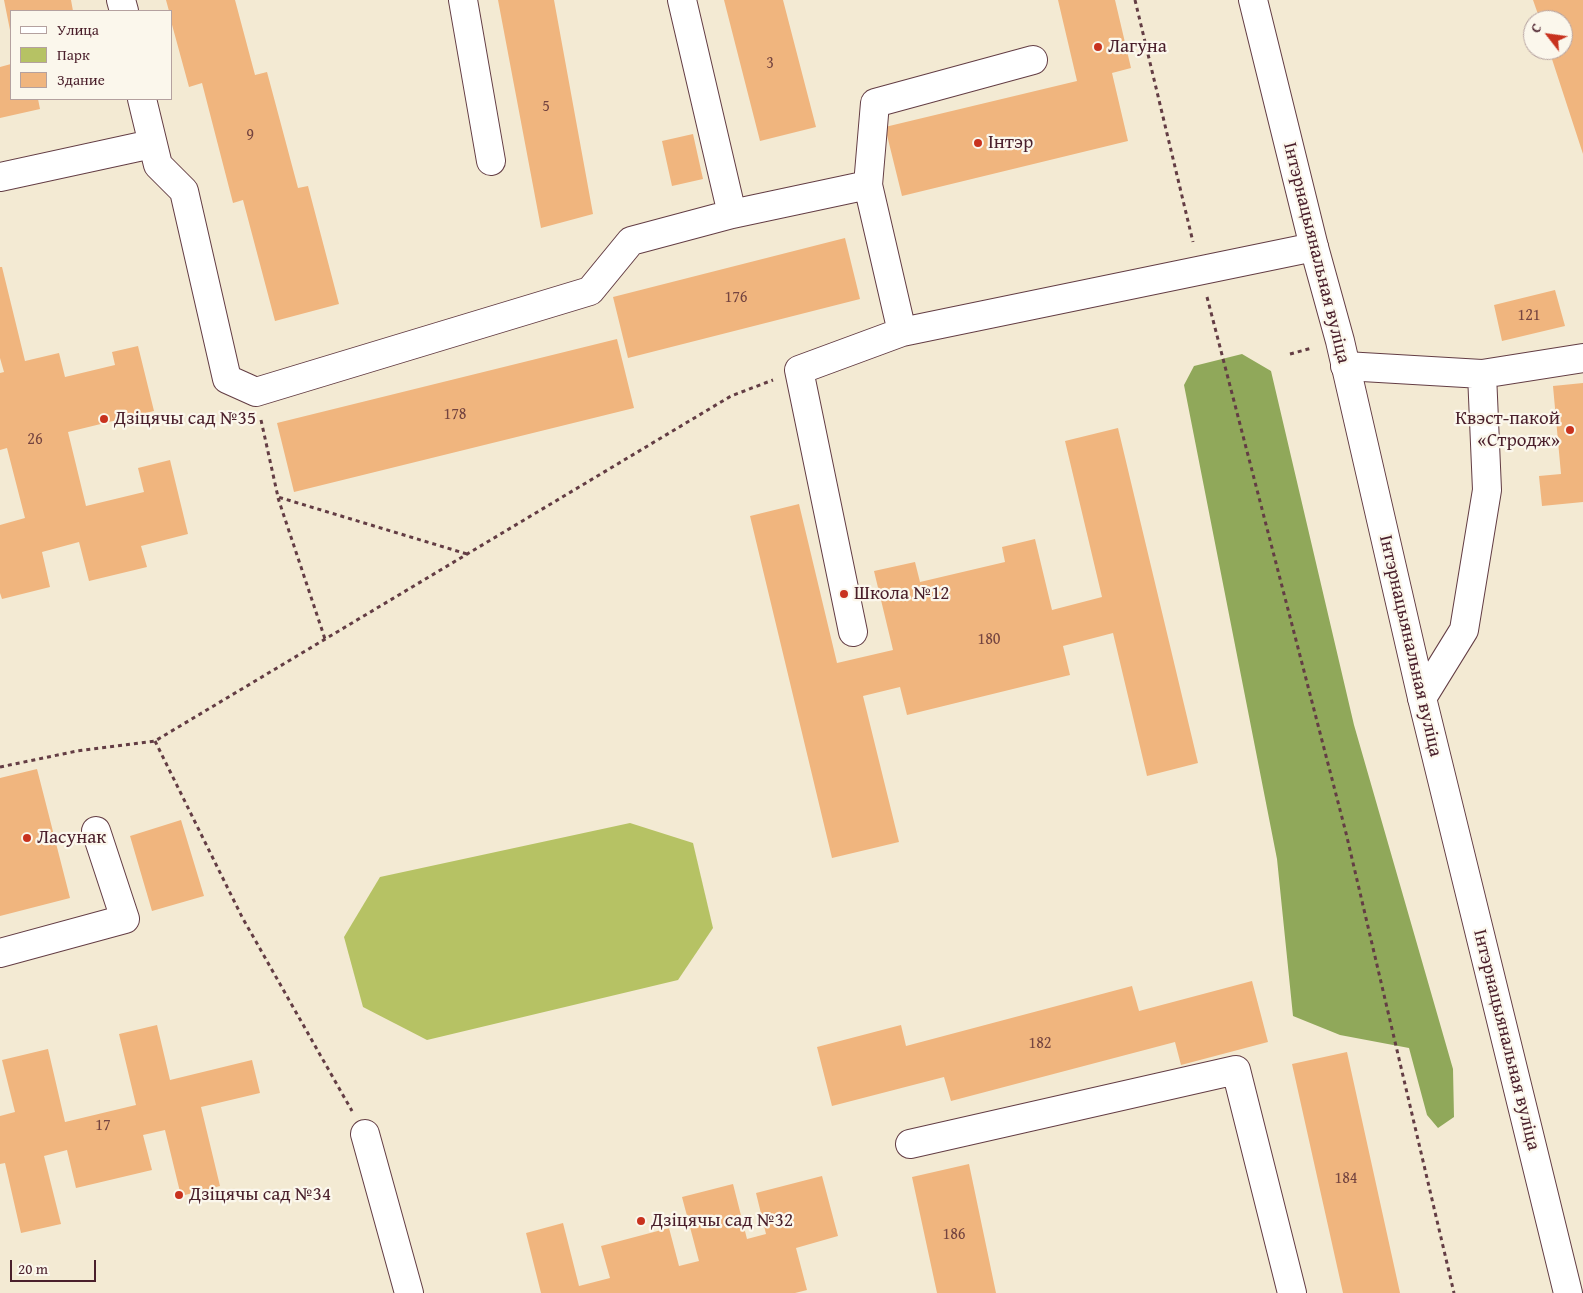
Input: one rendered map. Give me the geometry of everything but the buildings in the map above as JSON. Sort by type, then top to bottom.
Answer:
[{"type":"main road","points":[[463,0],[491,161]]},
{"type":"main road","points":[[682,0],[732,214]]},
{"type":"main road","name":"Інтэрнацыянальная вуліца","points":[[1253,0],[1345,366],[1422,698],[1568,1293]]},
{"type":"main road","points":[[902,332],[868,186],[875,103],[1033,60]]},
{"type":"main road","points":[[142,100],[158,165],[184,192],[227,379],[256,392],[590,291],[631,241],[732,214],[868,186]]},
{"type":"main road","points":[[0,177],[152,144]]},
{"type":"main road","points":[[853,632],[799,370],[902,332],[1314,247]]},
{"type":"main road","points":[[1345,366],[1482,374],[1583,358]]},
{"type":"main road","points":[[1422,698],[1464,630],[1487,490],[1482,374]]},
{"type":"main road","points":[[0,953],[125,919],[96,831]]},
{"type":"main road","points":[[910,1144],[1236,1070],[1292,1293]]},
{"type":"main road","points":[[365,1134],[410,1293]]},
{"type":"path","points":[[1135,0],[1200,272],[1346,833],[1454,1293]]},
{"type":"path","points":[[0,766],[77,751],[155,741],[732,396],[799,370]]},
{"type":"path","points":[[256,392],[278,497],[325,639]]},
{"type":"path","points":[[278,497],[467,554]]},
{"type":"path","points":[[155,741],[242,916],[365,1134]]},
{"type":"green space","points":[[1242,354],[1271,371],[1354,725],[1453,1069],[1454,1117],[1438,1128],[1427,1115],[1409,1048],[1340,1035],[1293,1016],[1277,859],[1184,385],[1194,366]]},
{"type":"green space","points":[[630,823],[693,843],[713,928],[678,980],[427,1040],[363,1007],[344,937],[380,877]]},
{"type":"place","name":"Лагуна","points":[[1098,47]]},
{"type":"place","name":"Інтэр","points":[[978,143]]},
{"type":"place","name":"Дзіцячы сад №35","points":[[104,419]]},
{"type":"place","name":"Квэст-пакой «Стродж»","points":[[1570,430]]},
{"type":"place","name":"Школа №12","points":[[844,594]]},
{"type":"place","name":"Ласунак","points":[[27,838]]},
{"type":"place","name":"Дзіцячы сад №34","points":[[179,1195]]},
{"type":"place","name":"Дзіцячы сад №32","points":[[641,1221]]}]
